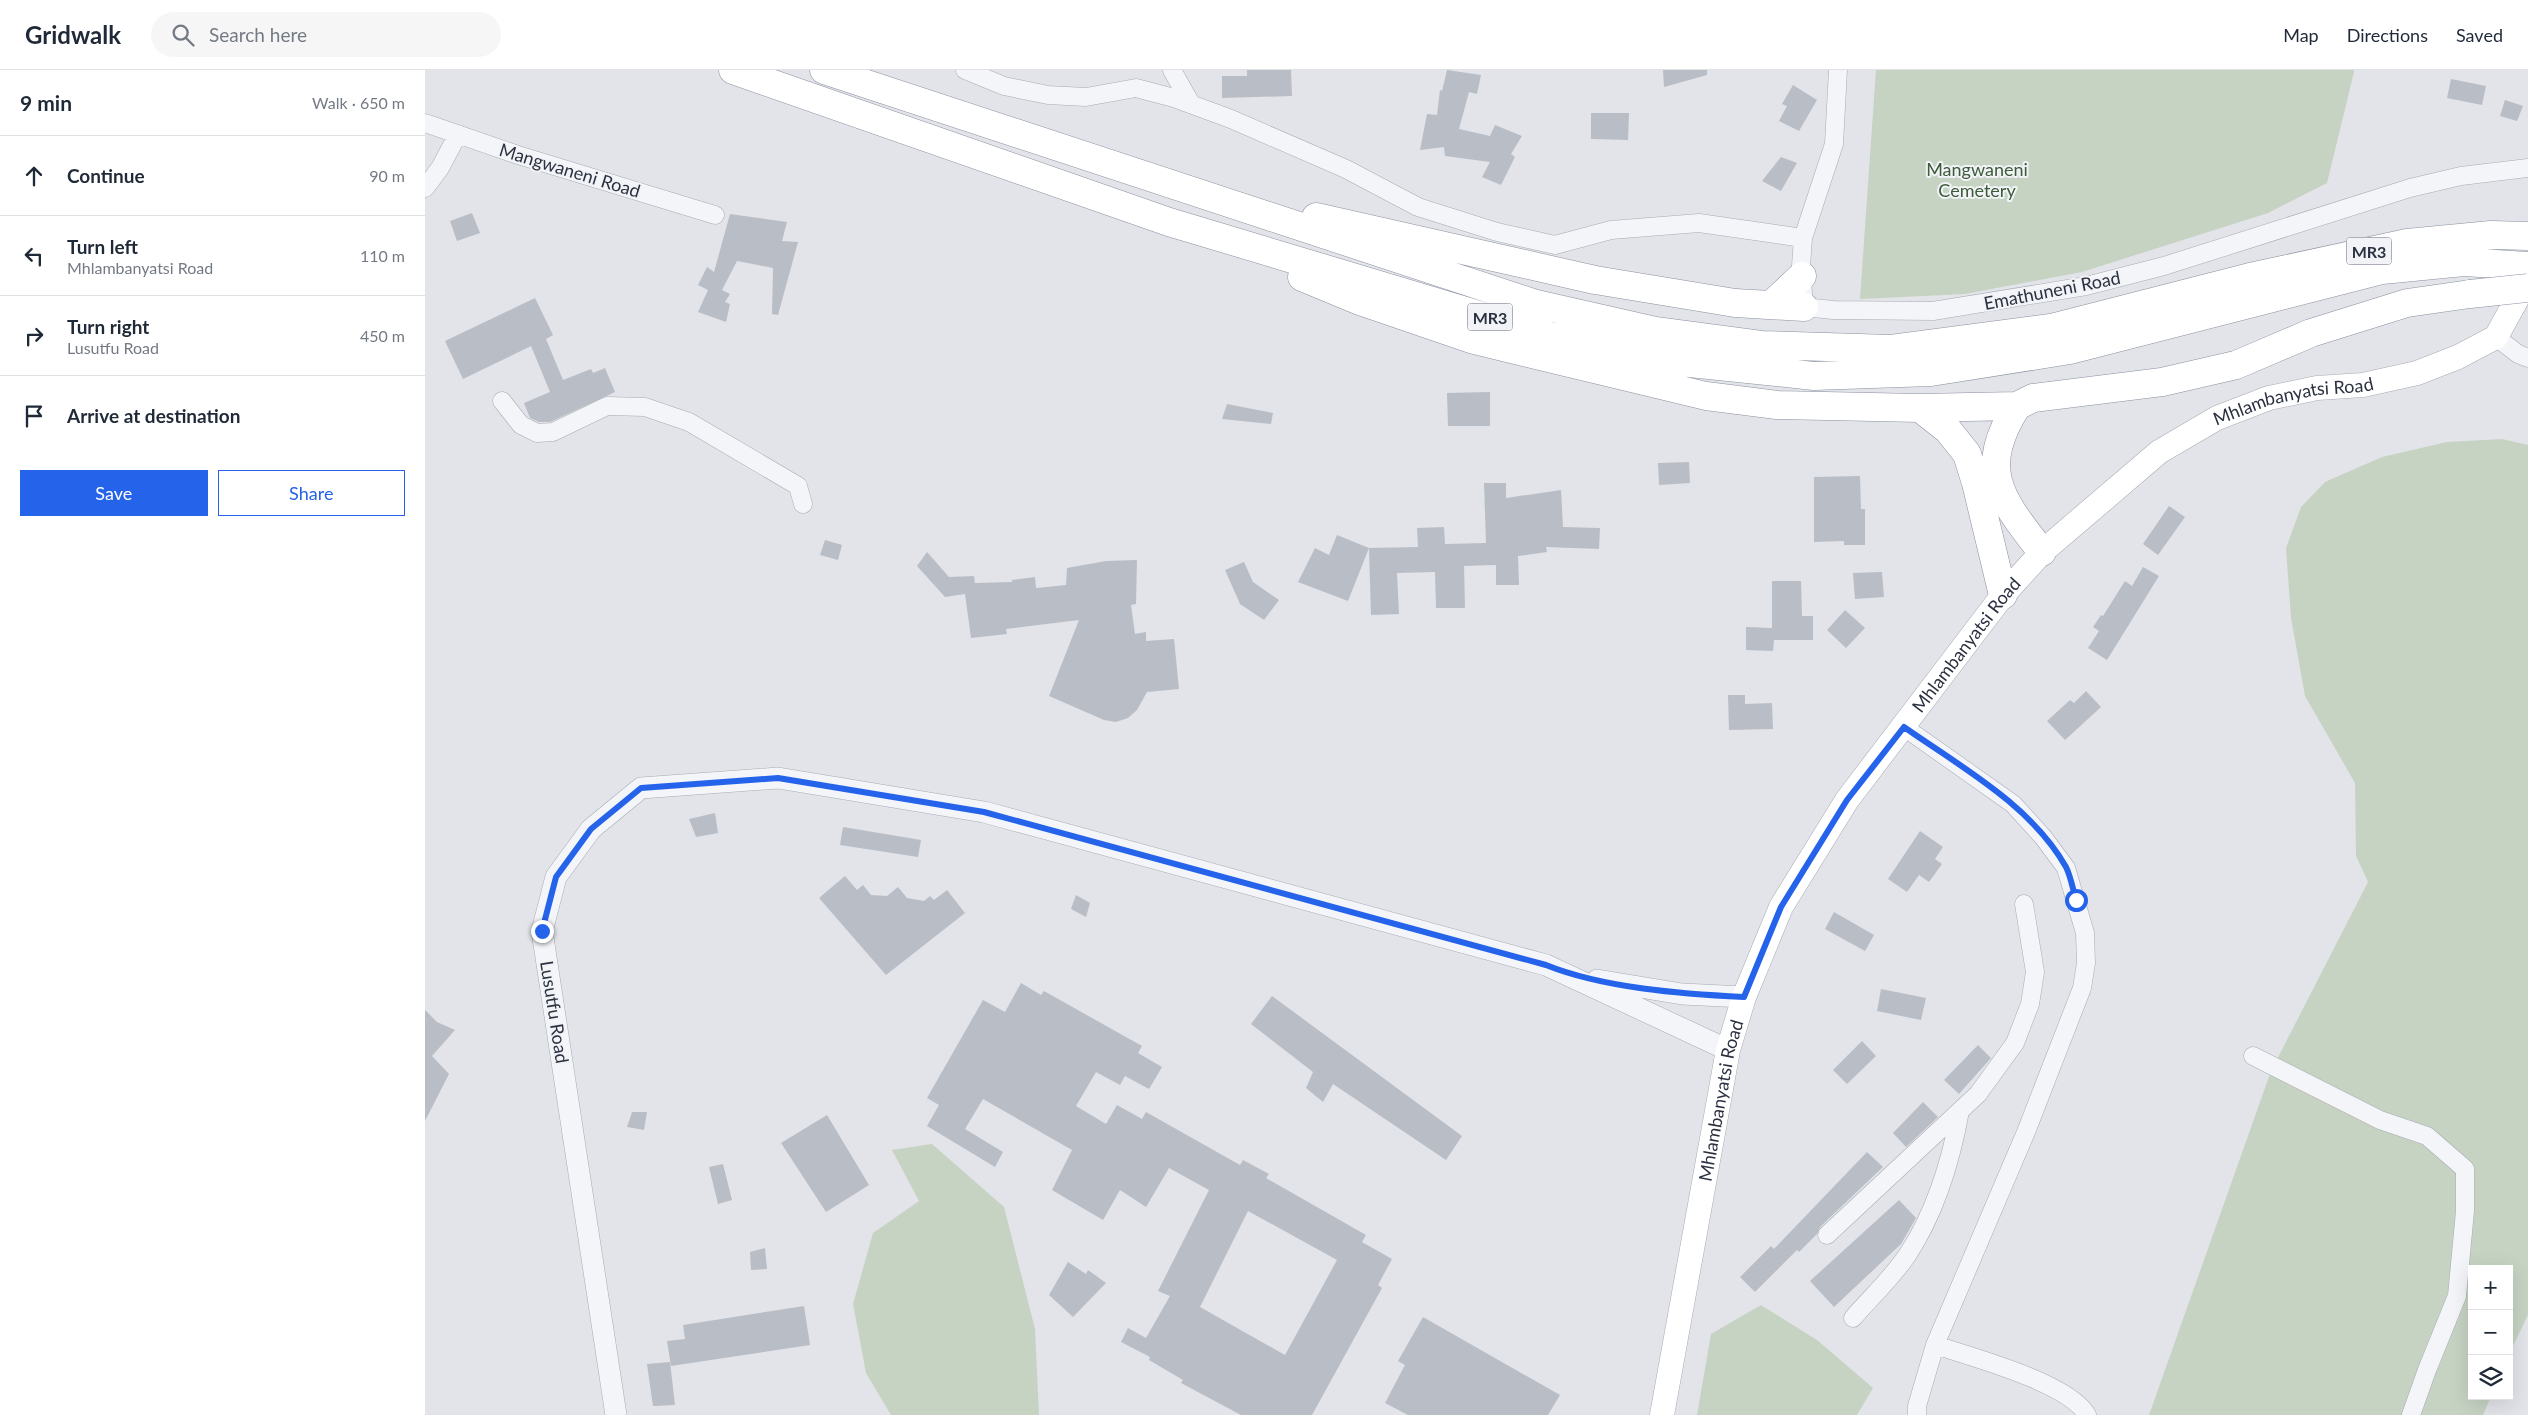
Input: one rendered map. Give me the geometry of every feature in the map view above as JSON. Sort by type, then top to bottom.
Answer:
[{"type":"highway","name":"MR3","points":[[733,70],[1169,222],[1549,336],[1680,362],[1814,376],[1931,372],[2069,350],[2382,270],[2464,262],[2528,266]]},
{"type":"highway","name":"MR3","points":[[823,70],[1021,136],[1162,180],[1353,246],[1536,304],[1655,331],[1761,345],[1891,349],[2051,328],[2250,277],[2407,243],[2491,235],[2528,236]]},
{"type":"highway","points":[[1162,180],[1595,280],[1735,304],[1804,307]]},
{"type":"highway","points":[[1169,222],[1360,301],[1474,340],[1705,396],[1777,405],[1920,408],[2017,406],[2033,398],[2162,382],[2236,365],[2311,333],[2407,303],[2528,288]]},
{"type":"highway","points":[[1771,305],[1802,276]]},
{"type":"highway","points":[[2017,406],[2000,438],[1996,463],[1999,489],[2010,510],[2043,552]]},
{"type":"highway","points":[[1920,408],[1948,430],[1967,454],[1976,483],[2003,595]]},
{"type":"main road","points":[[2496,337],[2528,279]]},
{"type":"main road","name":"Mhlambanyatsi Road","points":[[1663,1415],[1728,1050],[1744,997],[1781,907],[1847,800],[2003,595],[2043,552],[2159,452],[2217,418],[2269,398],[2317,388],[2363,385],[2417,373],[2458,357],[2496,337]]},
{"type":"street","points":[[965,70],[1005,86],[1048,95],[1087,97],[1136,88],[1191,104],[1346,169],[1418,207],[1497,232],[1555,244],[1611,230],[1699,223],[1803,238]]},
{"type":"street","points":[[1172,70],[1191,104]]},
{"type":"street","points":[[1804,307],[1802,276],[1803,238],[1834,144],[1838,70]]},
{"type":"street","name":"Mangwaneni Road","points":[[425,123],[715,216]]},
{"type":"street","points":[[425,188],[439,168],[458,134]]},
{"type":"street","name":"Emathuneni Road","points":[[1804,307],[1833,310],[1933,311],[2086,286],[2164,266],[2410,188],[2461,176],[2528,168]]},
{"type":"street","points":[[2496,337],[2518,354],[2528,358]]},
{"type":"street","points":[[502,402],[521,425],[537,433],[553,432],[607,406],[645,407],[689,422],[798,486],[803,504]]},
{"type":"street","points":[[1904,727],[2013,804],[2043,836],[2067,868],[2085,933],[2086,963],[2082,988],[2026,1132],[1935,1345],[1917,1406],[1917,1415]]},
{"type":"street","name":"Lusutfu Road","points":[[616,1415],[542,931],[556,877],[591,829],[641,788],[778,778],[984,812],[1546,965],[1728,1050]]},
{"type":"street","points":[[1827,1235],[1978,1094],[2015,1043],[2030,1004],[2035,972],[2028,937],[2025,904]]},
{"type":"street","name":"Lusutfu Road","points":[[1570,975],[1681,994],[1744,997]]},
{"type":"street","points":[[2253,1056],[2380,1120],[2427,1136],[2465,1169],[2465,1211],[2457,1296],[2411,1415]]},
{"type":"street","points":[[1853,1318],[1908,1254],[1937,1199],[1954,1144],[1960,1111]]},
{"type":"street","points":[[1935,1345],[2000,1366],[2063,1392],[2083,1407],[2087,1415]]},
{"type":"green space","name":"Mangwaneni Cemetery","points":[[1876,70],[2354,70],[2354,72],[2327,183],[2268,213],[2082,272],[1965,294],[1860,299]]},
{"type":"green space","points":[[2502,439],[2528,445],[2528,1315],[2513,1346],[2513,1265],[2468,1265],[2468,1400],[2489,1400],[2483,1415],[2149,1415],[2271,1071],[2368,882],[2356,856],[2355,783],[2305,696],[2291,618],[2286,548],[2301,507],[2325,482],[2382,457],[2447,442]]},
{"type":"green space","points":[[932,1144],[1004,1207],[1035,1329],[1039,1415],[891,1415],[866,1373],[853,1304],[873,1233],[919,1201],[892,1150]]},
{"type":"green space","points":[[1761,1305],[1817,1340],[1873,1388],[1857,1415],[1697,1415],[1711,1334]]},
{"type":"building","points":[[1247,70],[1291,70],[1292,96],[1222,98],[1222,76],[1247,76]]},
{"type":"building","points":[[1447,70],[1481,75],[1477,94],[1469,92],[1459,129],[1490,136],[1495,125],[1522,136],[1511,154],[1515,157],[1501,185],[1482,177],[1490,162],[1445,156],[1444,147],[1420,150],[1427,114],[1437,115],[1440,90],[1442,91]]},
{"type":"building","points":[[1663,70],[1707,70],[1707,75],[1664,87]]},
{"type":"building","points":[[2451,79],[2486,86],[2482,105],[2447,98]]},
{"type":"building","points":[[1793,85],[1817,100],[1799,131],[1779,121],[1787,106],[1782,104]]},
{"type":"building","points":[[2505,100],[2523,106],[2517,121],[2500,116]]},
{"type":"building","points":[[1591,113],[1629,113],[1628,140],[1591,139]]},
{"type":"building","points":[[1781,157],[1797,163],[1781,191],[1762,181]]},
{"type":"building","points":[[472,213],[480,233],[457,241],[450,221]]},
{"type":"building","points":[[730,214],[787,222],[782,241],[798,242],[778,315],[772,314],[773,268],[737,261],[722,290],[730,294],[725,302],[730,304],[726,322],[698,312],[708,290],[698,285],[707,267],[714,272]]},
{"type":"building","points":[[535,298],[553,335],[546,339],[563,380],[591,369],[593,373],[605,368],[615,392],[550,422],[539,422],[530,418],[524,403],[550,392],[531,346],[463,379],[445,341]]},
{"type":"building","points":[[1490,392],[1490,426],[1448,426],[1447,393]]},
{"type":"building","points":[[1227,404],[1273,413],[1271,424],[1222,419]]},
{"type":"building","points":[[1689,462],[1690,483],[1659,485],[1658,463]]},
{"type":"building","points":[[1860,476],[1861,509],[1865,509],[1865,545],[1844,545],[1844,541],[1814,542],[1814,477]]},
{"type":"building","points":[[1484,483],[1506,483],[1506,498],[1561,490],[1563,527],[1600,528],[1599,549],[1546,547],[1547,552],[1518,556],[1519,585],[1496,585],[1496,565],[1464,566],[1465,608],[1436,608],[1435,572],[1397,573],[1399,614],[1371,615],[1369,548],[1418,547],[1417,528],[1444,527],[1445,544],[1486,543]]},
{"type":"building","points":[[2169,506],[2185,517],[2158,555],[2143,544]]},
{"type":"building","points":[[1337,535],[1369,548],[1348,601],[1298,582],[1315,548],[1329,555]]},
{"type":"building","points":[[825,540],[842,545],[838,560],[820,555]]},
{"type":"building","points":[[927,552],[949,577],[974,576],[975,583],[1012,582],[1012,580],[1035,577],[1036,588],[1066,585],[1067,568],[1106,561],[1137,560],[1136,604],[1131,605],[1135,634],[1146,632],[1146,641],[1174,639],[1179,689],[1147,692],[1137,710],[1128,718],[1116,722],[1104,720],[1049,696],[1079,620],[1006,629],[1007,634],[971,638],[965,594],[945,597],[917,566]]},
{"type":"building","points":[[1244,562],[1253,582],[1279,600],[1264,620],[1240,604],[1225,570]]},
{"type":"building","points":[[2143,567],[2159,576],[2107,660],[2088,648],[2099,631],[2093,627],[2101,615],[2103,616],[2125,581],[2132,586]]},
{"type":"building","points":[[1882,572],[1884,597],[1855,599],[1853,573]]},
{"type":"building","points":[[1772,581],[1801,581],[1802,616],[1813,616],[1813,640],[1774,640],[1773,651],[1746,650],[1746,627],[1772,628]]},
{"type":"building","points":[[1845,610],[1865,628],[1846,648],[1827,630]]},
{"type":"building","points":[[2086,691],[2101,707],[2065,740],[2047,721],[2070,700],[2074,703]]},
{"type":"building","points":[[1728,695],[1745,695],[1745,704],[1772,703],[1773,729],[1729,730]]},
{"type":"building","points":[[715,813],[718,833],[696,837],[689,819]]},
{"type":"building","points":[[843,827],[921,840],[918,857],[840,845]]},
{"type":"building","points":[[1920,831],[1943,847],[1935,859],[1942,864],[1929,882],[1919,875],[1907,892],[1888,879]]},
{"type":"building","points":[[845,876],[857,890],[863,885],[871,895],[887,896],[898,887],[907,898],[924,901],[930,896],[934,900],[947,890],[965,913],[886,975],[819,898]]},
{"type":"building","points":[[1076,895],[1090,903],[1086,917],[1071,909]]},
{"type":"building","points":[[1834,912],[1874,935],[1865,951],[1825,929]]},
{"type":"building","points":[[1021,983],[1041,995],[1044,991],[1142,1046],[1138,1053],[1162,1067],[1149,1089],[1125,1076],[1120,1085],[1096,1072],[1076,1106],[1106,1124],[1117,1105],[1142,1119],[1146,1112],[1240,1165],[1243,1160],[1269,1174],[1266,1178],[1366,1235],[1362,1242],[1392,1259],[1378,1285],[1382,1288],[1312,1415],[1241,1415],[1181,1383],[1183,1380],[1149,1360],[1150,1357],[1121,1342],[1128,1328],[1146,1338],[1170,1296],[1158,1291],[1209,1190],[1169,1168],[1146,1207],[1120,1190],[1103,1220],[1052,1190],[1072,1150],[983,1099],[965,1129],[1003,1152],[995,1167],[927,1126],[939,1105],[927,1098],[983,1000],[1005,1012]],"holes":[[[1248,1211],[1337,1260],[1285,1355],[1200,1307]]]},
{"type":"building","points":[[1881,989],[1926,998],[1921,1020],[1877,1011]]},
{"type":"building","points":[[1272,996],[1462,1136],[1446,1160],[1333,1084],[1323,1102],[1306,1088],[1313,1072],[1251,1024]]},
{"type":"building","points":[[425,1010],[437,1022],[455,1030],[432,1056],[449,1074],[425,1121]]},
{"type":"building","points":[[1862,1041],[1876,1056],[1847,1084],[1833,1070]]},
{"type":"building","points":[[1978,1045],[1991,1058],[1959,1094],[1944,1080]]},
{"type":"building","points":[[1923,1102],[1938,1117],[1906,1147],[1893,1133]]},
{"type":"building","points":[[632,1112],[647,1112],[644,1130],[627,1127]]},
{"type":"building","points":[[827,1115],[869,1185],[826,1212],[781,1143]]},
{"type":"building","points":[[1867,1152],[1883,1167],[1820,1227],[1817,1234],[1799,1252],[1797,1250],[1755,1292],[1740,1277],[1771,1246],[1774,1249]]},
{"type":"building","points":[[723,1164],[732,1200],[718,1204],[709,1167]]},
{"type":"building","points":[[1899,1200],[1916,1218],[1901,1244],[1834,1307],[1810,1281]]},
{"type":"building","points":[[765,1248],[767,1269],[751,1270],[750,1252]]},
{"type":"building","points":[[1068,1262],[1086,1274],[1088,1270],[1106,1283],[1073,1317],[1049,1295]]},
{"type":"building","points":[[804,1306],[810,1345],[671,1366],[667,1341],[685,1339],[683,1325]]},
{"type":"building","points":[[1423,1317],[1560,1395],[1548,1415],[1408,1415],[1385,1403],[1405,1365],[1398,1361]]},
{"type":"building","points":[[670,1362],[675,1405],[653,1406],[647,1364]]},
{"type":"route","points":[[542,931],[556,877],[591,829],[641,788],[778,778],[984,812],[1546,965],[1570,975],[1681,994],[1744,997],[1781,907],[1847,800],[1904,727],[2013,804],[2043,836],[2067,868],[2076,900]]}]
